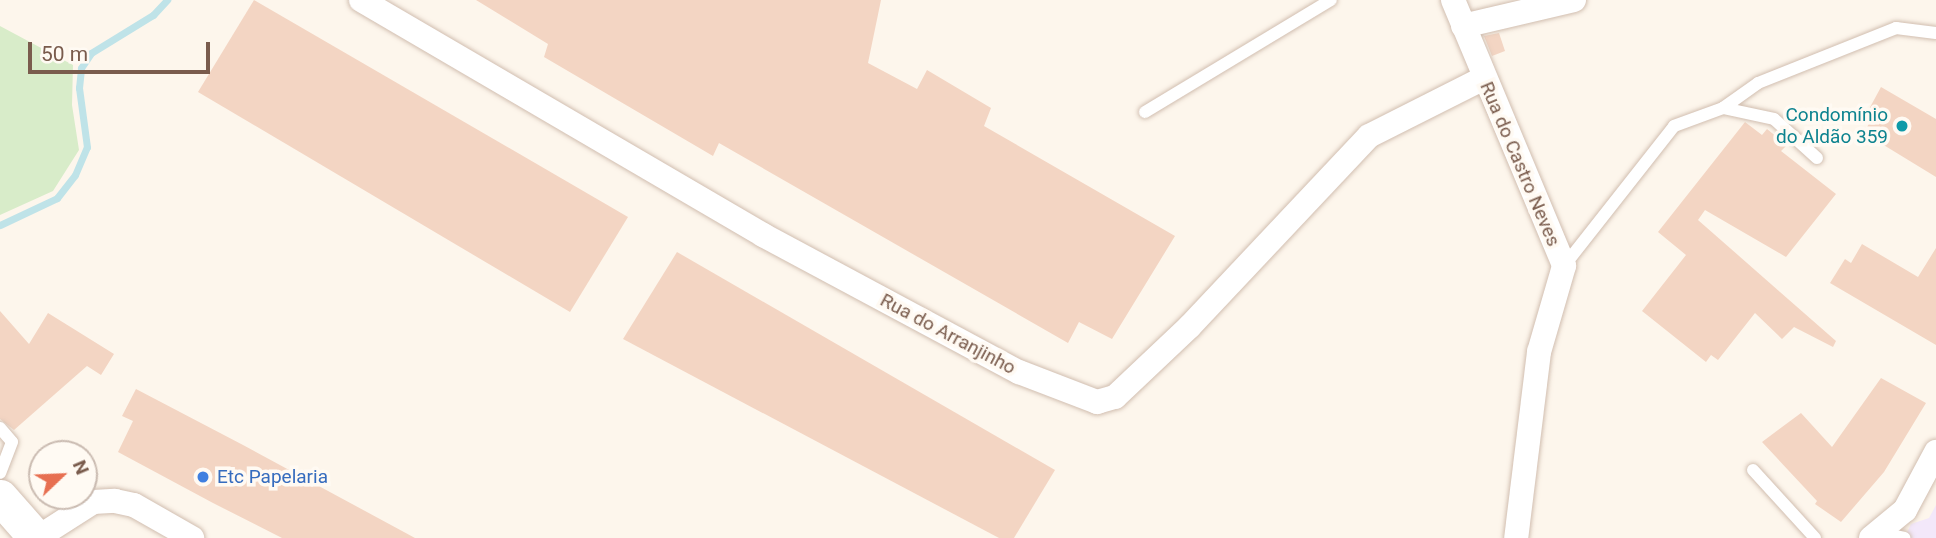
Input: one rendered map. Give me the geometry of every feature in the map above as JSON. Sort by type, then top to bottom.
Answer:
[{"type":"main road","points":[[0,498],[36,538]]},
{"type":"street","name":"Rua do Arranjinho","points":[[361,0],[763,235],[1019,372],[1097,402],[1115,397],[1191,326],[1369,136],[1484,78]]},
{"type":"street","name":"Rua do Castro Neves","points":[[1452,0],[1564,266],[1539,352],[1516,538]]},
{"type":"street","points":[[1463,26],[1574,0]]},
{"type":"street","points":[[1885,536],[1905,510],[1936,452]]},
{"type":"street","points":[[36,538],[93,502],[116,501],[134,505],[192,538]]},
{"type":"lane","points":[[1145,112],[1331,0]]},
{"type":"lane","points":[[1564,266],[1674,126],[1723,108],[1758,83],[1896,28],[1936,33]]},
{"type":"lane","points":[[1723,108],[1774,119],[1818,158]]},
{"type":"lane","points":[[0,428],[12,442],[0,473]]},
{"type":"lane","points":[[1753,470],[1815,538]]},
{"type":"shaded area","points":[[1936,505],[1936,538],[1904,538],[1911,524],[1929,518]]},
{"type":"green space","points":[[0,26],[73,65],[72,105],[79,150],[53,191],[0,215]]},
{"type":"building","points":[[254,0],[628,217],[570,312],[198,92]]},
{"type":"building","points":[[476,0],[881,0],[868,63],[917,89],[927,70],[991,108],[984,126],[1175,236],[1112,339],[1079,322],[1068,343],[719,143],[713,156],[544,57],[548,44]]},
{"type":"building","points":[[1499,33],[1505,51],[1492,56],[1484,36]]},
{"type":"building","name":"Condomínio do Aldão 359","points":[[1881,87],[1936,119],[1936,177],[1864,133],[1874,114],[1868,111]]},
{"type":"building","points":[[1745,122],[1762,135],[1767,129],[1787,145],[1781,151],[1836,194],[1786,257],[1705,210],[1698,220],[1836,341],[1833,347],[1794,327],[1782,339],[1755,313],[1718,360],[1711,355],[1706,362],[1642,311],[1686,255],[1658,232]]},
{"type":"building","points":[[1862,244],[1918,277],[1936,248],[1936,345],[1830,283],[1845,259],[1851,263]]},
{"type":"building","points":[[677,252],[1055,470],[1014,538],[999,538],[623,339]]},
{"type":"building","points":[[0,311],[29,344],[48,313],[114,354],[101,375],[87,366],[14,430],[0,419]]},
{"type":"building","points":[[1881,378],[1926,403],[1884,472],[1841,522],[1815,504],[1817,501],[1762,442],[1801,413],[1832,447]]},
{"type":"building","points":[[136,389],[415,538],[282,538],[213,503],[118,452],[133,421],[122,416]]},
{"type":"waterway","points":[[0,225],[57,198],[75,175],[87,147],[79,88],[81,68],[91,53],[153,15],[167,0]]},
{"type":"place","name":"Condomínio do Aldão 359","points":[[1902,126]]},
{"type":"place","name":"Etc Papelaria","points":[[203,477]]}]
